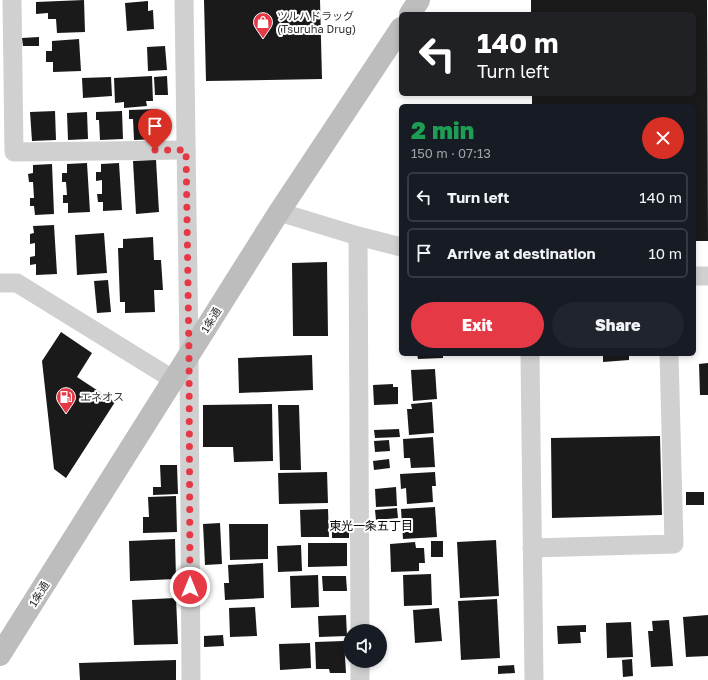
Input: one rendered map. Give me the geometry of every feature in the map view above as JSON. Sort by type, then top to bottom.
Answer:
[{"type":"main road","points":[[411,12],[420,0]]},
{"type":"main road","name":"1条通","points":[[0,655],[279,212],[399,31]]},
{"type":"street","points":[[12,0],[14,152],[186,150]]},
{"type":"street","points":[[184,0],[189,354],[190,680]]},
{"type":"street","points":[[279,212],[358,236],[399,246]]},
{"type":"street","points":[[358,236],[360,624]]},
{"type":"street","points":[[696,276],[708,276]]},
{"type":"street","points":[[0,283],[17,283],[174,380]]},
{"type":"street","points":[[530,356],[534,680]]},
{"type":"street","points":[[532,548],[674,544],[669,356]]},
{"type":"street","points":[[360,668],[360,680]]},
{"type":"building","points":[[84,0],[85,32],[57,33],[56,19],[48,19],[48,13],[36,14],[36,2]]},
{"type":"building","name":"ツルハドラッグ (Tsuruha Drug)","points":[[204,0],[320,0],[322,79],[206,81]]},
{"type":"building","points":[[531,0],[707,0],[708,241],[696,241],[696,104],[532,104],[532,96],[696,96],[696,12],[531,12]]},
{"type":"building","points":[[148,1],[148,11],[153,10],[154,29],[127,31],[125,3]]},
{"type":"building","points":[[39,37],[39,46],[23,46],[22,38]]},
{"type":"building","points":[[79,39],[81,71],[53,72],[53,62],[46,62],[46,51],[52,51],[52,41]]},
{"type":"building","points":[[165,46],[167,70],[148,71],[147,47]]},
{"type":"building","points":[[152,76],[153,101],[146,101],[147,106],[124,108],[124,102],[115,103],[114,78]]},
{"type":"building","points":[[167,76],[168,95],[155,95],[154,77]]},
{"type":"building","points":[[111,77],[112,96],[83,98],[82,78]]},
{"type":"building","points":[[157,109],[158,139],[134,140],[133,119],[129,119],[129,110]]},
{"type":"building","points":[[55,111],[56,140],[32,141],[30,112]]},
{"type":"building","points":[[122,111],[123,139],[100,140],[99,120],[96,120],[96,112]]},
{"type":"building","points":[[87,112],[88,139],[68,140],[67,113]]},
{"type":"building","points":[[156,160],[159,212],[136,214],[133,161]]},
{"type":"building","points":[[87,163],[90,212],[68,213],[68,203],[63,203],[63,195],[67,195],[66,182],[62,182],[62,173],[67,173],[67,164]]},
{"type":"building","points":[[119,163],[122,210],[103,211],[103,202],[98,202],[97,194],[102,194],[102,180],[96,181],[96,172],[101,172],[101,164]]},
{"type":"building","points":[[52,164],[54,214],[35,215],[34,206],[30,206],[30,198],[34,198],[33,182],[29,182],[28,174],[33,173],[33,165]]},
{"type":"building","points":[[54,225],[57,274],[36,275],[36,264],[30,265],[30,257],[35,256],[35,243],[30,244],[30,234],[34,233],[33,226]]},
{"type":"building","points":[[104,233],[107,273],[77,275],[75,235]]},
{"type":"building","points":[[153,237],[154,260],[161,260],[163,290],[154,290],[155,312],[125,313],[125,302],[120,302],[118,248],[123,248],[123,239]]},
{"type":"building","points":[[327,262],[328,336],[293,336],[292,263]]},
{"type":"building","points":[[108,280],[111,312],[97,313],[94,281]]},
{"type":"building","points":[[61,332],[92,353],[77,377],[115,402],[66,478],[54,469],[42,361]]},
{"type":"building","points":[[312,355],[313,390],[239,393],[238,358]]},
{"type":"building","points":[[417,356],[443,356],[443,358],[418,359]]},
{"type":"building","points":[[603,356],[629,356],[629,360],[603,362]]},
{"type":"building","points":[[708,363],[708,395],[700,395],[699,364]]},
{"type":"building","points":[[435,369],[437,399],[413,401],[411,370]]},
{"type":"building","points":[[393,384],[393,387],[398,387],[398,404],[374,405],[373,385]]},
{"type":"building","points":[[432,402],[434,433],[409,435],[407,409],[412,409],[411,404]]},
{"type":"building","points":[[272,404],[273,461],[234,462],[233,447],[203,447],[203,405]]},
{"type":"building","points":[[278,405],[299,405],[301,470],[280,470]]},
{"type":"building","points":[[399,429],[400,437],[375,438],[374,430]]},
{"type":"building","points":[[660,436],[662,515],[552,518],[551,438]]},
{"type":"building","points":[[433,437],[435,467],[411,468],[410,458],[404,458],[403,439]]},
{"type":"building","points":[[389,440],[390,451],[375,452],[374,441]]},
{"type":"building","points":[[389,459],[390,468],[374,470],[373,461]]},
{"type":"building","points":[[160,465],[177,465],[178,494],[153,495],[153,487],[161,487]]},
{"type":"building","points":[[327,472],[328,503],[279,504],[278,473]]},
{"type":"building","points":[[435,472],[436,486],[432,486],[433,502],[407,504],[406,488],[401,489],[400,474]]},
{"type":"building","points":[[396,487],[397,506],[376,507],[375,489]]},
{"type":"building","points":[[686,492],[704,492],[704,505],[686,505]]},
{"type":"building","points":[[176,496],[177,532],[143,533],[143,517],[149,517],[148,497]]},
{"type":"building","points":[[435,507],[437,537],[403,539],[401,509]]},
{"type":"building","points":[[397,508],[398,518],[376,520],[375,510]]},
{"type":"building","points":[[328,509],[329,537],[301,537],[300,510]]},
{"type":"building","points":[[220,523],[222,564],[205,565],[203,524]]},
{"type":"building","points":[[229,524],[268,524],[268,559],[230,560]]},
{"type":"building","points":[[332,527],[349,527],[349,538],[332,538]]},
{"type":"building","points":[[175,539],[176,579],[130,581],[129,541]]},
{"type":"building","points":[[496,540],[499,596],[460,598],[457,542]]},
{"type":"building","points":[[431,541],[443,541],[443,557],[431,557]]},
{"type":"building","points":[[415,542],[416,548],[424,548],[425,563],[419,563],[419,571],[391,572],[390,544]]},
{"type":"building","points":[[308,543],[347,543],[347,566],[308,567]]},
{"type":"building","points":[[301,545],[302,571],[278,572],[277,546]]},
{"type":"building","points":[[263,563],[264,598],[225,600],[224,583],[229,583],[228,565]]},
{"type":"building","points":[[431,574],[432,605],[404,606],[403,575]]},
{"type":"building","points":[[318,575],[319,607],[291,608],[290,576]]},
{"type":"building","points":[[322,576],[346,576],[347,591],[323,591]]},
{"type":"building","points":[[176,598],[178,644],[134,645],[132,600]]},
{"type":"building","points":[[497,599],[500,658],[461,660],[458,601]]},
{"type":"building","points":[[255,607],[257,636],[230,637],[229,608]]},
{"type":"building","points":[[439,608],[442,641],[415,643],[413,610]]},
{"type":"building","points":[[346,615],[346,624],[343,624],[343,636],[319,637],[318,616]]},
{"type":"building","points":[[708,615],[708,656],[686,657],[683,617]]},
{"type":"building","points":[[669,620],[673,666],[651,667],[648,631],[653,631],[652,621]]},
{"type":"building","points":[[631,622],[633,657],[607,658],[606,623]]},
{"type":"building","points":[[586,625],[586,632],[580,632],[581,643],[558,644],[557,626]]},
{"type":"building","points":[[223,635],[224,646],[204,647],[204,636]]},
{"type":"building","points":[[343,641],[343,668],[346,668],[346,673],[330,673],[329,669],[316,669],[315,642]]},
{"type":"building","points":[[310,643],[311,668],[280,670],[279,644]]},
{"type":"building","points":[[632,659],[633,676],[623,677],[622,660]]},
{"type":"building","points":[[176,660],[176,680],[80,680],[79,663]]},
{"type":"building","points":[[514,665],[515,673],[498,674],[498,666]]},
{"type":"place","name":"ツルハドラッグ (Tsuruha Drug)","points":[[263,39]]},
{"type":"place","name":"エネオス","points":[[66,414]]},
{"type":"district","name":"東光一条五丁目","points":[[371,526]]},
{"type":"route","points":[[155,150],[186,150],[190,587]]}]
